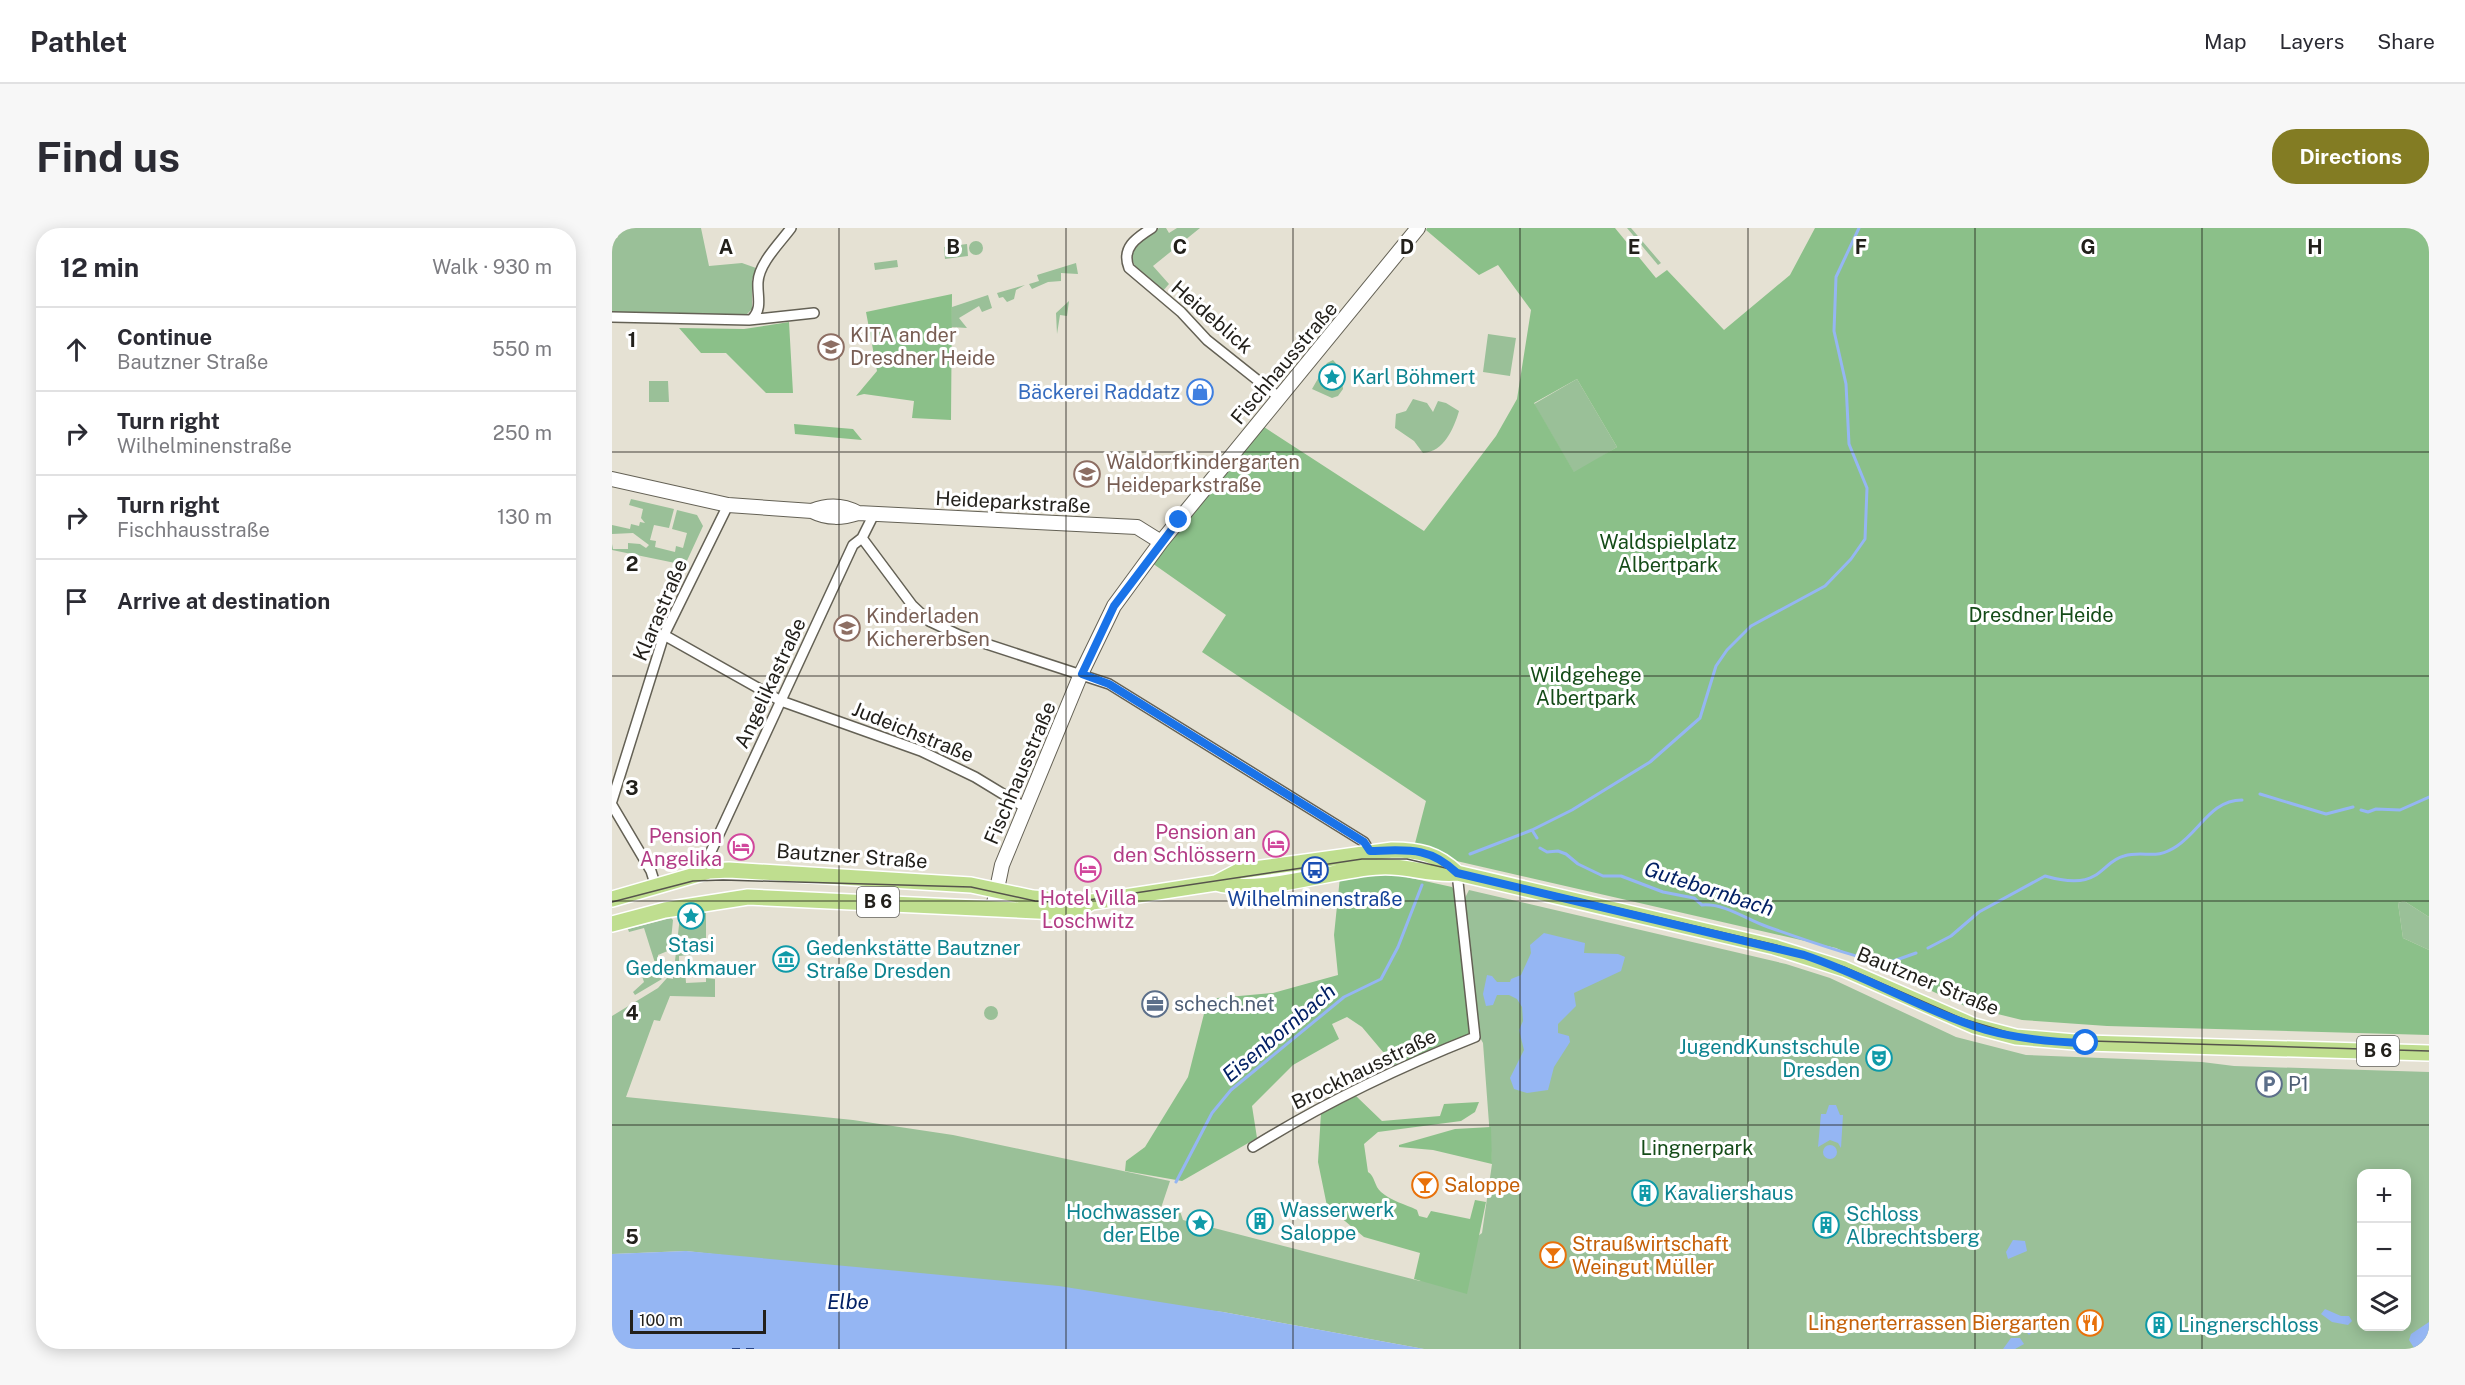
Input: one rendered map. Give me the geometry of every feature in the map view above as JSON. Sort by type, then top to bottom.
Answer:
[{"type":"main road","name":"Fischhausstraße","points":[[993,908],[1000,871],[1082,674],[1114,606],[1161,542],[1419,228]]},
{"type":"main road","name":"Heideparkstraße","points":[[612,479],[728,505],[812,511],[823,506],[845,507],[858,513],[1137,527],[1161,542]]},
{"type":"main road","name":"Bautzner Straße","points":[[1216,883],[1239,871],[1370,851],[1423,852],[1442,859],[1457,873]]},
{"type":"main road","name":"Bautzner Straße","points":[[612,899],[709,871],[831,875],[997,888],[1033,898],[1092,902],[1216,883],[1250,886],[1378,867],[1433,874],[1457,873],[1774,946],[1837,966],[1968,1023],[2016,1037],[2076,1043],[2429,1053]]},
{"type":"main road","name":"Bautzner Straße","points":[[612,924],[665,910],[748,897],[993,908],[1014,912],[1075,911],[1092,902]]},
{"type":"main road","points":[[612,915],[680,898],[748,897]]},
{"type":"street","points":[[752,319],[759,310],[758,282],[761,269],[791,228]]},
{"type":"street","name":"Heideblick","points":[[1152,228],[1131,244],[1126,260],[1136,276],[1181,312],[1207,340],[1280,398]]},
{"type":"street","points":[[612,317],[752,319],[814,313]]},
{"type":"street","name":"Klarastraße","points":[[656,886],[651,870],[612,803],[664,635],[728,505]]},
{"type":"street","name":"Angelikastraße","points":[[709,871],[708,858],[853,545],[862,538],[874,514]]},
{"type":"street","points":[[862,538],[912,605],[929,621],[958,635],[1109,684],[1364,842],[1378,867]]},
{"type":"street","name":"Judeichstraße","points":[[664,635],[781,701],[921,751],[975,777],[1026,808]]},
{"type":"street","name":"Brockhausstraße","points":[[1253,1147],[1332,1101],[1401,1066],[1475,1037],[1457,873]]},
{"type":"green space","points":[[612,228],[701,228],[709,266],[742,263],[756,268],[752,280],[752,309],[747,314],[739,315],[612,312],[612,241],[618,237]]},
{"type":"green space","points":[[1159,228],[1166,228],[1169,233],[1177,228],[1200,228],[1153,266],[1169,284],[1162,292],[1142,275],[1133,260],[1133,253],[1137,246]]},
{"type":"green space","name":"Dresdner Heide","points":[[1427,228],[1615,228],[1656,278],[1667,270],[1724,330],[1790,275],[1815,228],[2429,228],[2429,917],[2404,901],[2398,903],[2403,938],[2429,950],[2429,1035],[2107,1026],[2022,1020],[1965,1006],[1836,948],[1413,851],[1426,801],[1202,652],[1226,615],[1152,563],[1264,427],[1424,531],[1496,436],[1517,399],[1531,310],[1498,265],[1479,275],[1426,230]],"holes":[[[1577,379],[1617,447],[1574,472],[1534,403]]]},
{"type":"green space","points":[[1627,228],[1631,228],[1661,263],[1658,265]]},
{"type":"green space","points":[[973,241],[979,241],[983,248],[979,255],[973,255],[969,251],[969,245]]},
{"type":"green space","points":[[967,244],[968,256],[945,259],[944,247]]},
{"type":"green space","points":[[897,260],[898,267],[875,270],[874,263]]},
{"type":"green space","points":[[1076,263],[1078,274],[1061,273],[1061,281],[1048,282],[1032,289],[1029,284],[1039,281],[1037,275]]},
{"type":"green space","points":[[1025,285],[1016,290],[1014,299],[1007,302],[1003,297],[999,298],[997,293]]},
{"type":"green space","points":[[952,294],[951,420],[912,418],[914,401],[864,394],[856,396],[877,371],[866,312]]},
{"type":"green space","points":[[988,295],[992,308],[982,312],[979,306],[959,318],[967,328],[951,327],[952,307]]},
{"type":"green space","points":[[1069,301],[1067,316],[1060,315],[1057,334],[1056,313]]},
{"type":"green space","points":[[789,322],[793,393],[766,393],[726,353],[701,353],[679,328],[744,329]]},
{"type":"green space","points":[[1488,334],[1516,338],[1510,376],[1483,372]]},
{"type":"green space","points":[[1333,360],[1341,369],[1343,389],[1338,396],[1332,398],[1312,389],[1327,363]]},
{"type":"green space","points":[[1577,379],[1617,447],[1588,465],[1642,590],[1534,404]]},
{"type":"green space","points":[[649,381],[668,381],[669,402],[649,402]]},
{"type":"green space","points":[[1413,399],[1427,403],[1433,412],[1438,401],[1459,411],[1447,438],[1430,452],[1423,453],[1414,441],[1395,428],[1396,414],[1406,411]]},
{"type":"green space","points":[[794,424],[853,429],[862,440],[795,434]]},
{"type":"green space","points":[[631,499],[674,509],[669,528],[654,525],[650,540],[656,541],[655,547],[675,552],[676,546],[683,548],[687,533],[672,529],[677,510],[697,515],[703,526],[685,565],[612,550],[612,544],[613,549],[628,549],[628,543],[640,544],[646,548],[649,545],[633,533],[612,534],[612,525],[630,529],[631,524],[639,526],[640,522],[645,523],[641,518],[643,509],[629,505]]},
{"type":"green space","points":[[1388,873],[1452,887],[1457,896],[1471,1034],[1394,1065],[1362,1027],[1347,1017],[1332,1024],[1339,1039],[1293,1065],[1252,1106],[1257,1138],[1182,1181],[1125,1171],[1126,1161],[1145,1147],[1188,1077],[1206,1006],[1217,998],[1273,993],[1338,975],[1334,935],[1340,877]]},
{"type":"green space","name":"Lingnerpark","points":[[1469,890],[1786,964],[1830,978],[1956,1037],[2026,1055],[2202,1062],[2234,1066],[2429,1072],[2429,1349],[1424,1349],[1223,1312],[686,1251],[612,1254],[612,1016],[658,988],[667,978],[673,979],[680,916],[706,912],[706,953],[679,956],[679,969],[685,969],[686,983],[706,982],[706,978],[715,979],[715,997],[670,996],[660,1021],[654,1020],[626,1097],[853,1120],[953,1135],[1170,1181],[1161,1208],[1180,1211],[1183,1220],[1420,1281],[1482,1233],[1492,1164],[1483,1043],[1478,1034],[1465,898]]},
{"type":"green space","points":[[2404,901],[2429,917],[2429,950],[2403,938],[2398,903]]},
{"type":"green space","points":[[671,918],[673,920],[670,950],[658,955],[658,971],[655,974],[662,979],[635,995],[633,992],[644,982],[639,967],[655,963],[644,928],[629,932],[628,929]]},
{"type":"green space","points":[[988,1006],[994,1006],[998,1013],[994,1020],[988,1020],[984,1016],[984,1010]]},
{"type":"green space","points":[[1356,1096],[1382,1121],[1440,1116],[1444,1104],[1479,1102],[1475,1112],[1461,1121],[1378,1132],[1364,1144],[1368,1172],[1379,1190],[1389,1198],[1417,1210],[1419,1216],[1427,1218],[1431,1211],[1470,1219],[1475,1200],[1486,1202],[1467,1294],[1414,1279],[1420,1253],[1364,1237],[1327,1206],[1318,1162],[1321,1113]]},
{"type":"green space","points":[[1491,1127],[1492,1164],[1433,1150],[1399,1147],[1399,1145],[1455,1129]]},
{"type":"water","points":[[1544,933],[1585,943],[1584,953],[1618,954],[1625,957],[1621,971],[1574,993],[1576,1006],[1558,1024],[1558,1033],[1569,1036],[1570,1042],[1554,1067],[1548,1090],[1527,1093],[1514,1089],[1510,1078],[1524,1050],[1519,1030],[1523,1021],[1522,1007],[1517,999],[1509,995],[1497,995],[1493,1005],[1486,1006],[1483,994],[1487,975],[1492,976],[1497,982],[1510,982],[1511,979],[1521,975],[1531,953],[1530,945]]},
{"type":"water","points":[[1829,1105],[1836,1105],[1840,1115],[1843,1115],[1841,1148],[1838,1143],[1830,1140],[1818,1147],[1821,1114],[1826,1114]]},
{"type":"water","points":[[1827,1145],[1833,1145],[1837,1152],[1833,1159],[1827,1159],[1823,1155],[1823,1149]]},
{"type":"water","points":[[2013,1240],[2025,1241],[2027,1251],[2008,1259],[2006,1252]]},
{"type":"water","name":"Elbe","points":[[686,1251],[1059,1286],[1223,1312],[1424,1349],[612,1349],[612,1254]]},
{"type":"water","points":[[2325,1309],[2341,1316],[2349,1316],[2352,1321],[2348,1325],[2332,1322],[2321,1314]]},
{"type":"water","points":[[2429,1322],[2429,1345],[2422,1349],[2414,1348],[2409,1340],[2411,1334]]},
{"type":"water","points":[[2011,1338],[2020,1338],[2024,1344],[2015,1349],[2003,1349]]},
{"type":"waterway","name":"Eisenbornbach","points":[[1470,854],[1532,830],[1572,810],[1650,762],[1700,718],[1716,666],[1727,650],[1751,626],[1825,586],[1851,559],[1865,539],[1867,488],[1849,444],[1846,384],[1834,331],[1836,277],[1859,228]]},
{"type":"waterway","name":"Gutebornbach","points":[[2260,794],[2326,814],[2353,807]]},
{"type":"waterway","name":"Gutebornbach","points":[[2361,810],[2368,812],[2376,809],[2400,810],[2429,797]]},
{"type":"waterway","name":"Gutebornbach","points":[[1928,948],[1951,936],[1979,912],[2045,876],[2063,880],[2083,880],[2102,871],[2119,857],[2131,854],[2162,853],[2185,840],[2206,817],[2222,805],[2242,800]]},
{"type":"waterway","name":"Gutebornbach","points":[[1532,830],[1537,838]]},
{"type":"waterway","name":"Gutebornbach","points":[[1540,848],[1547,852],[1558,851],[1566,854],[1578,864],[1603,876],[1621,876],[1663,892],[1694,898],[1702,905],[1727,909],[1768,927],[1871,960]]},
{"type":"waterway","name":"Eisenbornbach","points":[[1176,1182],[1212,1113],[1231,1090],[1344,997],[1381,979],[1398,947],[1422,885]]},
{"type":"waterway","name":"Gutebornbach","points":[[1885,964],[1916,953]]},
{"type":"waterway","points":[[2029,1333],[2035,1326]]},
{"type":"ferry route","points":[[732,1349],[755,1349]]},
{"type":"tram line","points":[[612,902],[693,881],[723,880],[971,887],[1035,901],[1068,903],[1362,859],[1407,859],[1776,945],[1844,967],[1963,1019],[2017,1035],[2057,1040],[2429,1051]]},
{"type":"place","name":"KITA an der Dresdner Heide","points":[[831,347]]},
{"type":"place","name":"Karl Böhmert","points":[[1332,377]]},
{"type":"place","name":"Bäckerei Raddatz","points":[[1200,392]]},
{"type":"place","name":"Waldorfkindergarten Heideparkstraße","points":[[1087,474]]},
{"type":"place","name":"Kinderladen Kichererbsen","points":[[847,628]]},
{"type":"place","name":"Pension an den Schlössern","points":[[1276,844]]},
{"type":"place","name":"Pension Angelika","points":[[741,847]]},
{"type":"place","name":"Hotel Villa Loschwitz","points":[[1088,869]]},
{"type":"place","name":"Wilhelminenstraße","points":[[1315,870]]},
{"type":"place","name":"Stasi Gedenkmauer","points":[[691,916]]},
{"type":"place","name":"Gedenkstätte Bautzner Straße Dresden","points":[[786,959]]},
{"type":"place","name":"schech.net","points":[[1155,1004]]},
{"type":"place","name":"JugendKunstschule Dresden","points":[[1879,1058]]},
{"type":"place","name":"P1","points":[[2269,1084]]},
{"type":"place","name":"Saloppe","points":[[1425,1185]]},
{"type":"place","name":"Kavaliershaus","points":[[1645,1193]]},
{"type":"place","name":"Wasserwerk Saloppe","points":[[1260,1221]]},
{"type":"place","name":"Hochwasser der Elbe","points":[[1200,1223]]},
{"type":"place","name":"Schloss Albrechtsberg","points":[[1826,1225]]},
{"type":"place","name":"Straußwirtschaft Weingut Müller","points":[[1553,1255]]},
{"type":"place","name":"Lingnerterrassen Biergarten","points":[[2090,1323]]},
{"type":"place","name":"Lingnerschloss","points":[[2159,1325]]},
{"type":"route","points":[[1179,520],[1114,606],[1082,674],[1109,684],[1364,842],[1370,851],[1423,852],[1442,859],[1457,873],[1774,946],[1844,969],[1961,1021],[1987,1030],[2033,1040],[2086,1043]]},
{"type":"park label","name":"Waldspielplatz Albertpark","points":[[1668,554]]},
{"type":"park label","name":"Wildgehege Albertpark","points":[[1586,686]]}]
